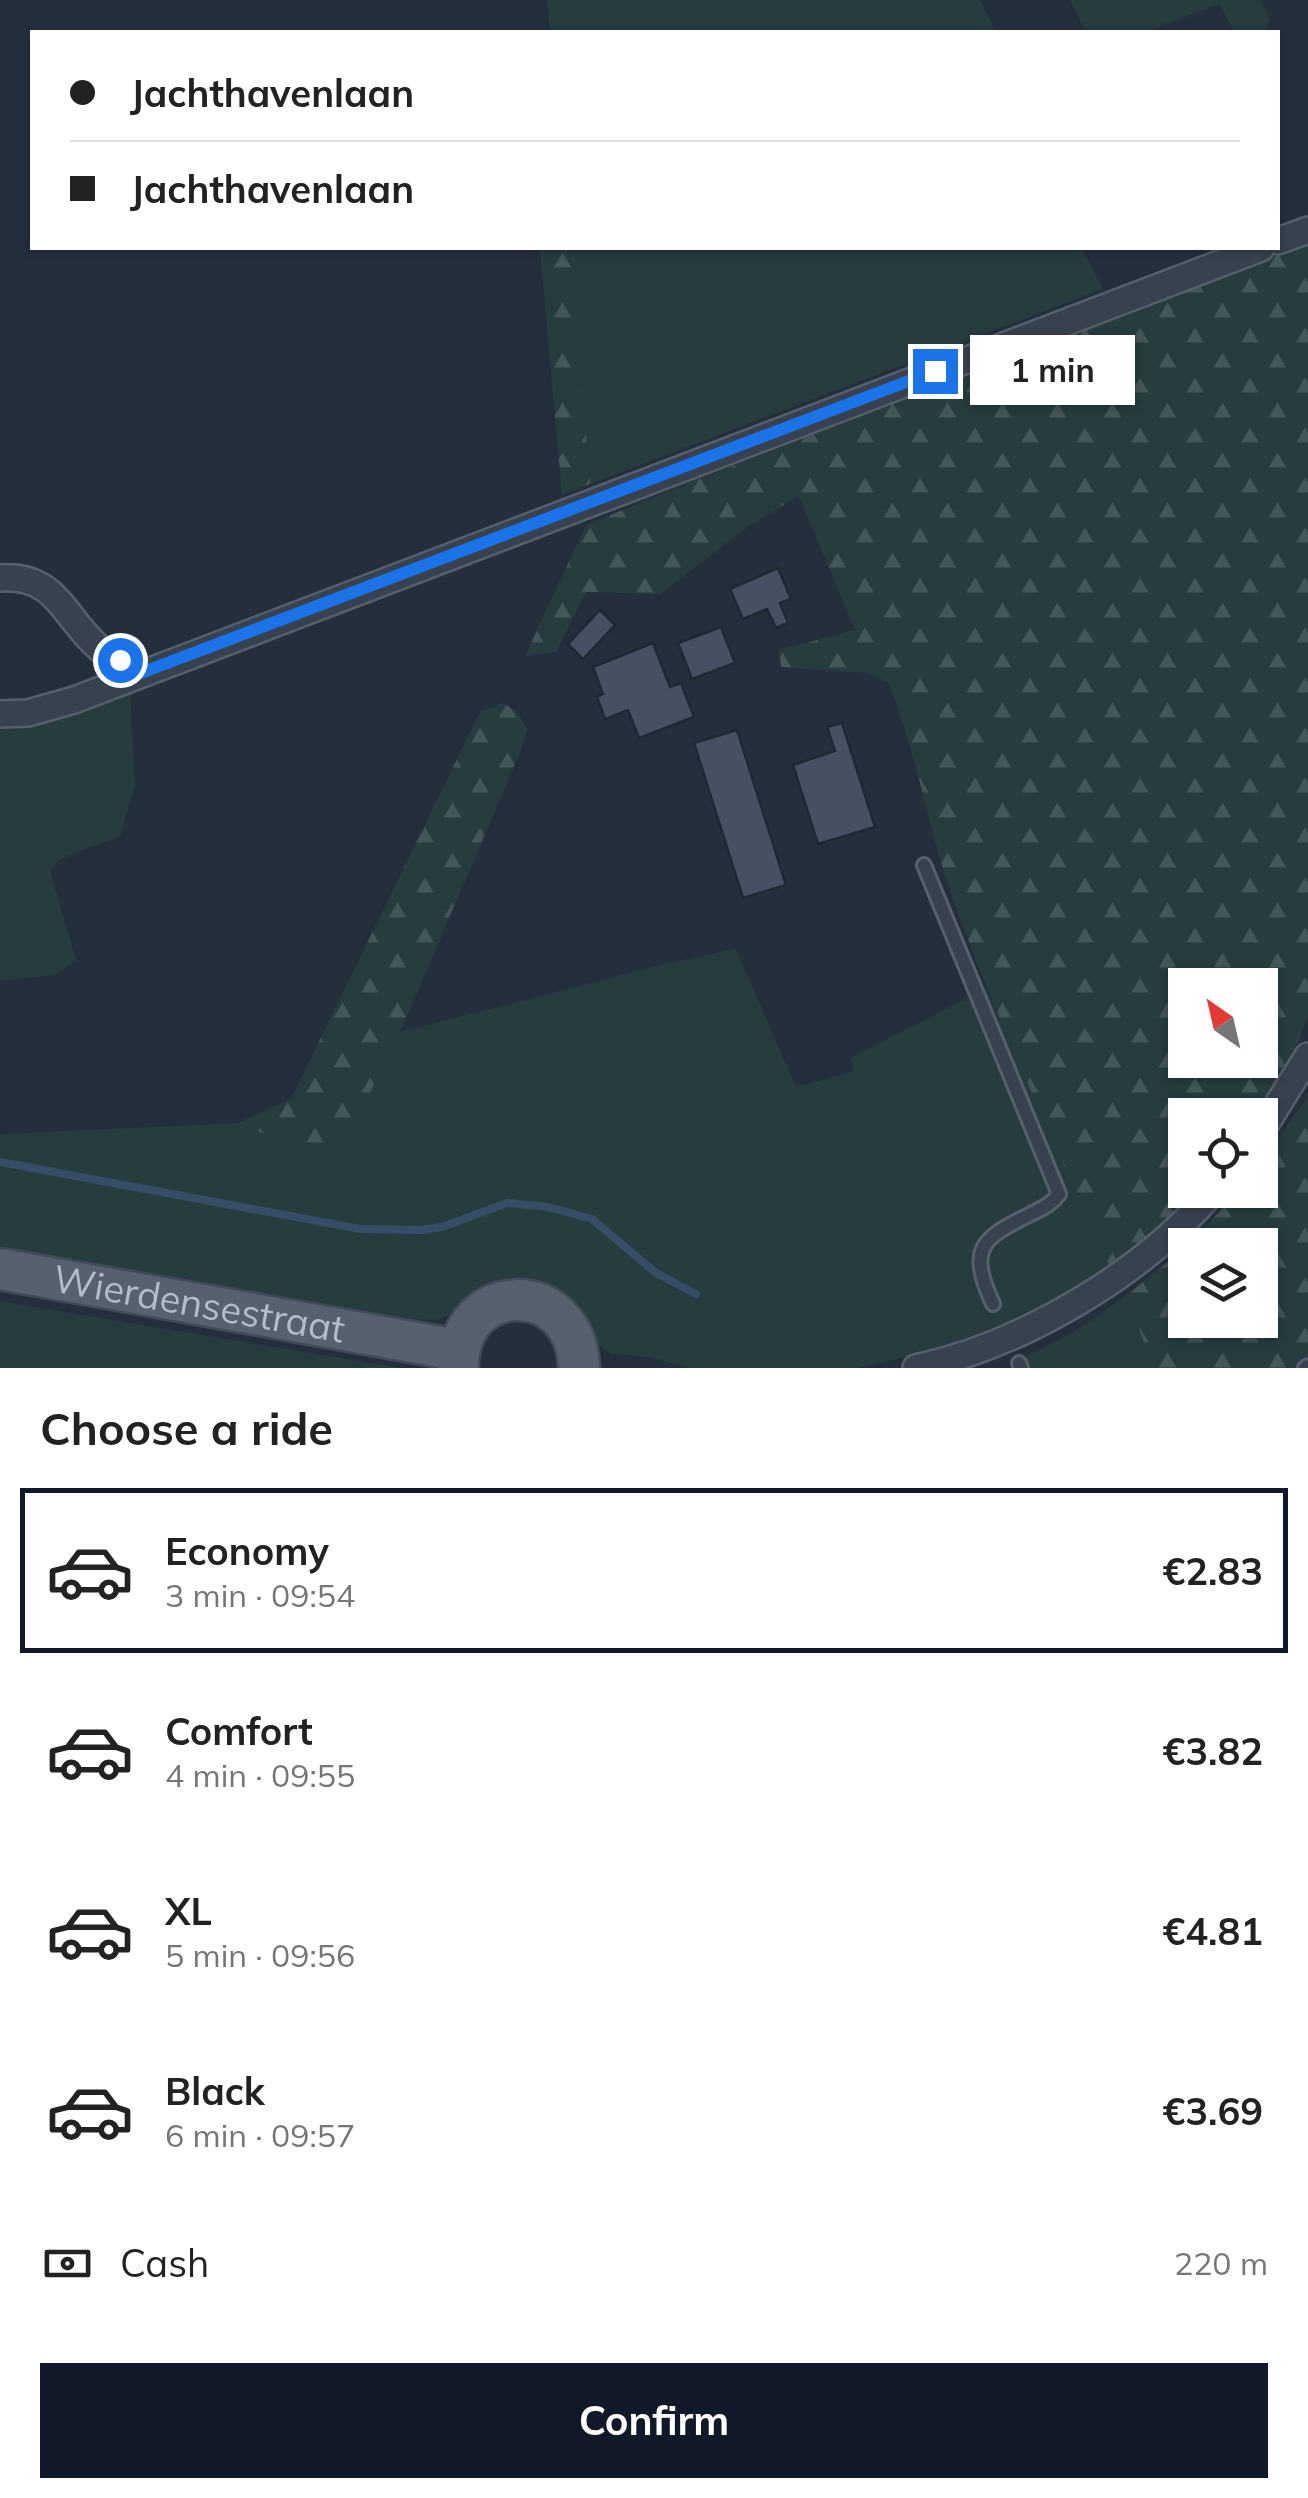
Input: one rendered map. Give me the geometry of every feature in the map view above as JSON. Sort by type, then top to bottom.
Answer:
[{"type":"main road","name":"Wierdensestraat","points":[[0,1269],[458,1359]]},
{"type":"main road","points":[[458,1359],[463,1333],[485,1309],[504,1300],[530,1300],[555,1311],[570,1326],[578,1348],[579,1368]]},
{"type":"street","points":[[1280,240],[1308,230]]},
{"type":"street","points":[[0,714],[28,712],[74,700],[1256,250]]},
{"type":"street","points":[[0,578],[38,582],[97,646],[141,673]]},
{"type":"street","points":[[1278,1104],[1308,1056]]},
{"type":"street","points":[[916,1368],[988,1345],[1045,1320],[1090,1294],[1148,1252],[1195,1208]]},
{"type":"lane","points":[[924,865],[1059,1194],[1051,1204],[998,1230],[983,1244],[979,1270],[992,1304]]},
{"type":"green space","points":[[547,0],[980,0],[995,30],[550,30]]},
{"type":"green space","points":[[1070,0],[1262,0],[1270,20],[1266,30],[1234,30],[1219,4],[1149,30],[1085,30]]},
{"type":"green space","points":[[1308,243],[1308,1015],[1292,1058],[1268,1098],[1168,1098],[1168,1208],[1180,1208],[1110,1267],[971,948],[945,875],[888,682],[867,673],[781,667],[779,650],[855,630],[799,496],[750,525],[660,594],[586,592],[556,652],[525,656],[586,525]]},
{"type":"green space","points":[[540,250],[570,250],[572,263],[590,484],[562,495]]},
{"type":"green space","points":[[570,250],[1083,250],[1103,289],[590,484]]},
{"type":"green space","points":[[130,689],[135,785],[120,836],[60,859],[50,871],[76,960],[55,975],[0,981],[0,730],[55,717]]},
{"type":"green space","points":[[503,703],[517,712],[527,729],[521,750],[400,1032],[340,1154],[298,1148],[238,1123],[291,1099],[480,712]]},
{"type":"green space","points":[[736,949],[796,1087],[854,1071],[850,1058],[986,989],[1110,1267],[1025,1315],[932,1351],[858,1368],[690,1368],[649,1357],[610,1354],[581,1323],[466,1309],[437,1320],[337,1316],[0,1254],[0,1134],[238,1123],[298,1148],[340,1154],[400,1032]]},
{"type":"green space","points":[[1308,1096],[1308,1363],[1300,1368],[1153,1368],[1127,1295],[1168,1262],[1168,1338],[1278,1338],[1278,1228],[1204,1228],[1223,1208],[1278,1208],[1278,1138]]},
{"type":"green space","points":[[1127,1295],[1153,1368],[1025,1368],[1021,1359],[1076,1331]]},
{"type":"green space","points":[[0,1301],[400,1368],[0,1368]]},
{"type":"building","points":[[778,568],[791,599],[780,603],[788,623],[776,628],[767,609],[743,619],[730,589]]},
{"type":"building","points":[[600,610],[615,625],[583,659],[568,644]]},
{"type":"building","points":[[721,627],[735,663],[692,679],[678,643]]},
{"type":"building","points":[[653,643],[670,687],[681,683],[694,717],[639,738],[628,710],[605,719],[597,697],[603,694],[593,667]]},
{"type":"building","points":[[842,723],[875,827],[818,844],[793,765],[835,751],[827,727]]},
{"type":"building","points":[[737,730],[786,885],[743,898],[694,743]]},
{"type":"waterway","points":[[0,1162],[360,1229],[442,1227],[507,1203],[548,1207],[592,1219],[656,1273],[696,1294]]},
{"type":"route","points":[[120,660],[141,673],[935,371]]}]
